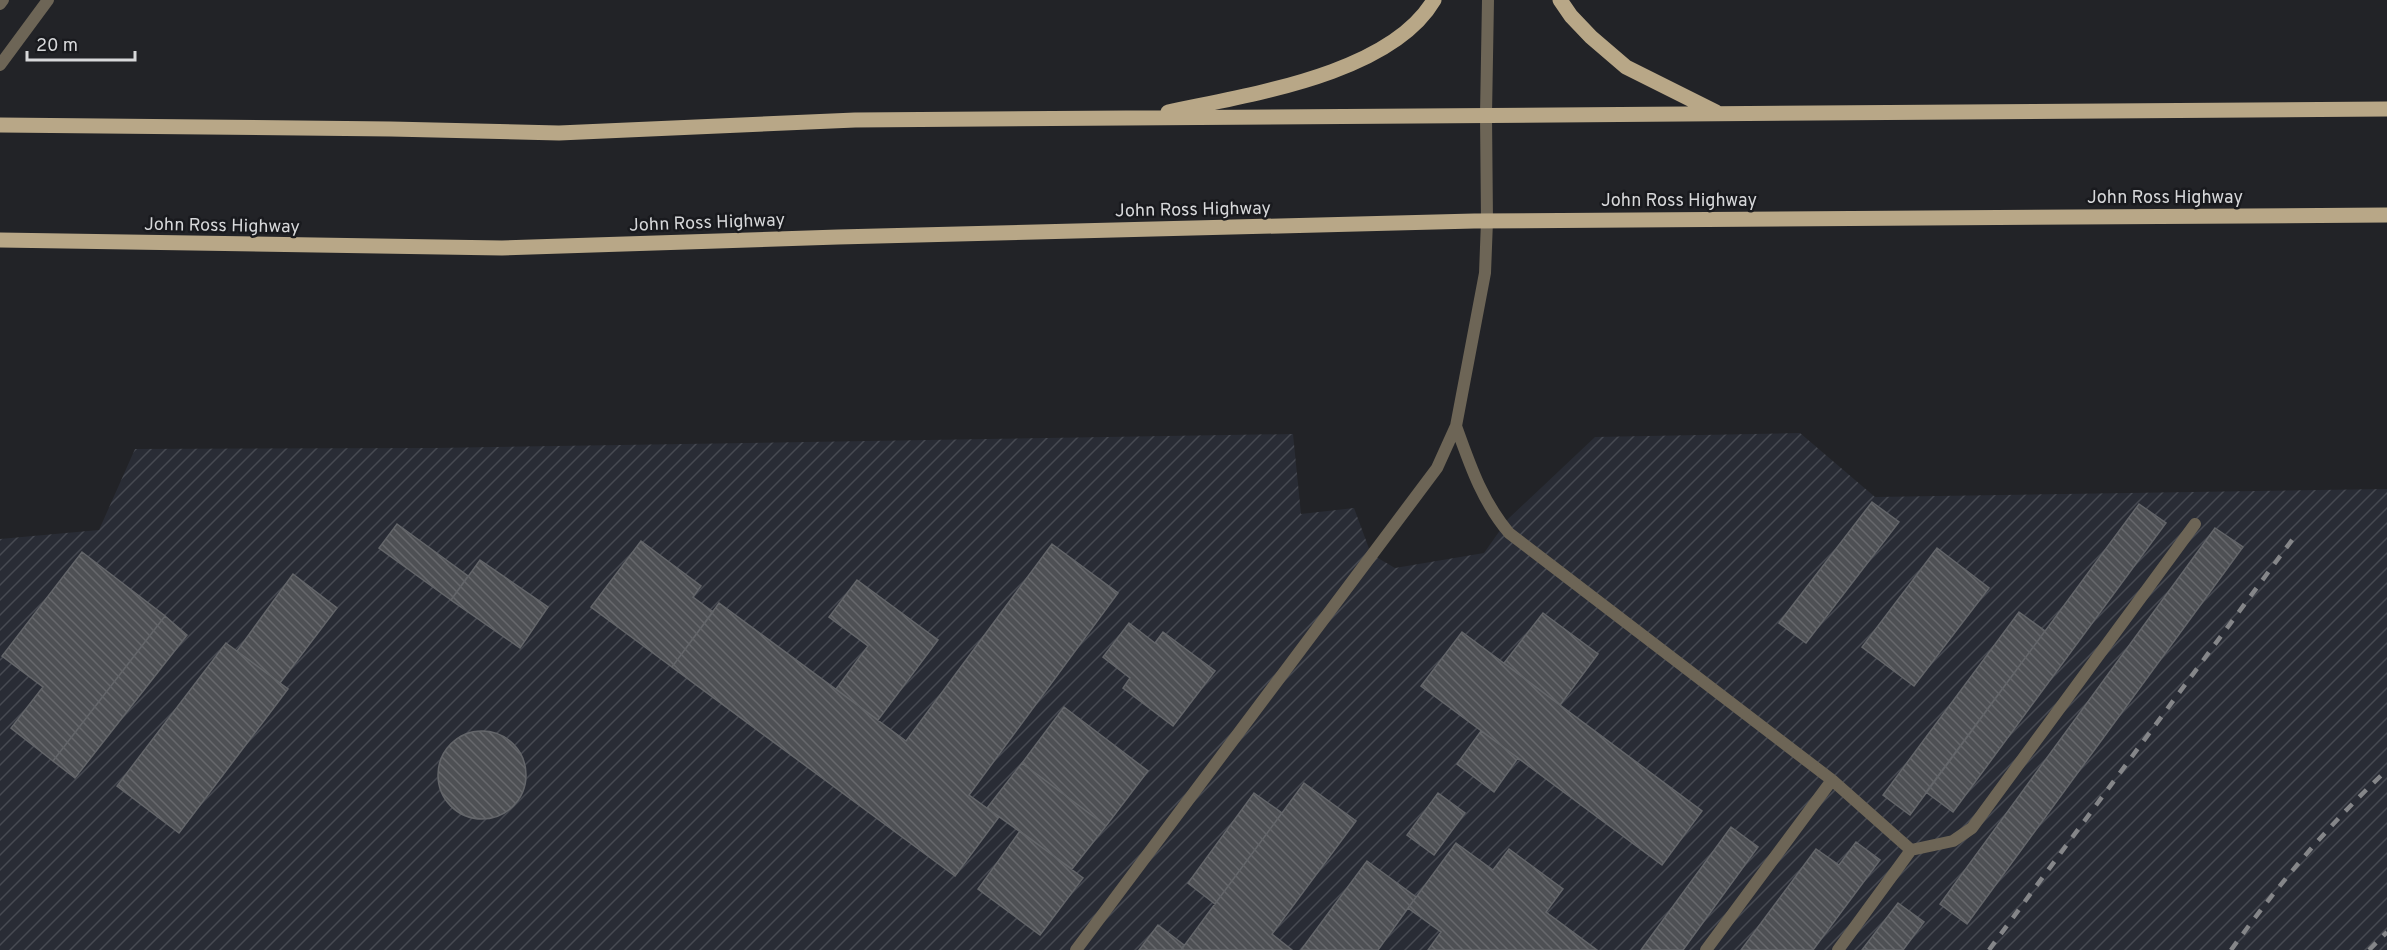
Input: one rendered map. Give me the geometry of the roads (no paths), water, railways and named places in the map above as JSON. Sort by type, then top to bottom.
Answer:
[{"type":"main road","points":[[1136,119],[1291,85],[1374,54],[1406,32],[1434,0]]},
{"type":"main road","points":[[1560,0],[1591,38],[1626,68],[1719,113]]},
{"type":"main road","points":[[0,125],[559,133],[855,120],[2387,109]]},
{"type":"main road","name":"John Ross Highway","points":[[0,240],[502,249],[838,237],[1487,221],[2387,215]]},
{"type":"street","points":[[0,4],[3,0]]},
{"type":"street","points":[[1,64],[48,0]]},
{"type":"street","points":[[1076,950],[1437,468],[1456,426],[1485,273],[1488,0]]},
{"type":"street","points":[[1456,426],[1480,492],[1493,515],[1509,533],[1832,780],[1911,850]]},
{"type":"street","points":[[1838,950],[1911,850],[1953,841],[1972,828],[2194,524]]},
{"type":"street","points":[[1706,950],[1832,780]]},
{"type":"railway","points":[[1989,950],[2295,536]]},
{"type":"railway","points":[[2231,950],[2304,856],[2387,770]]},
{"type":"railway","points":[[2369,950],[2387,932]]}]
